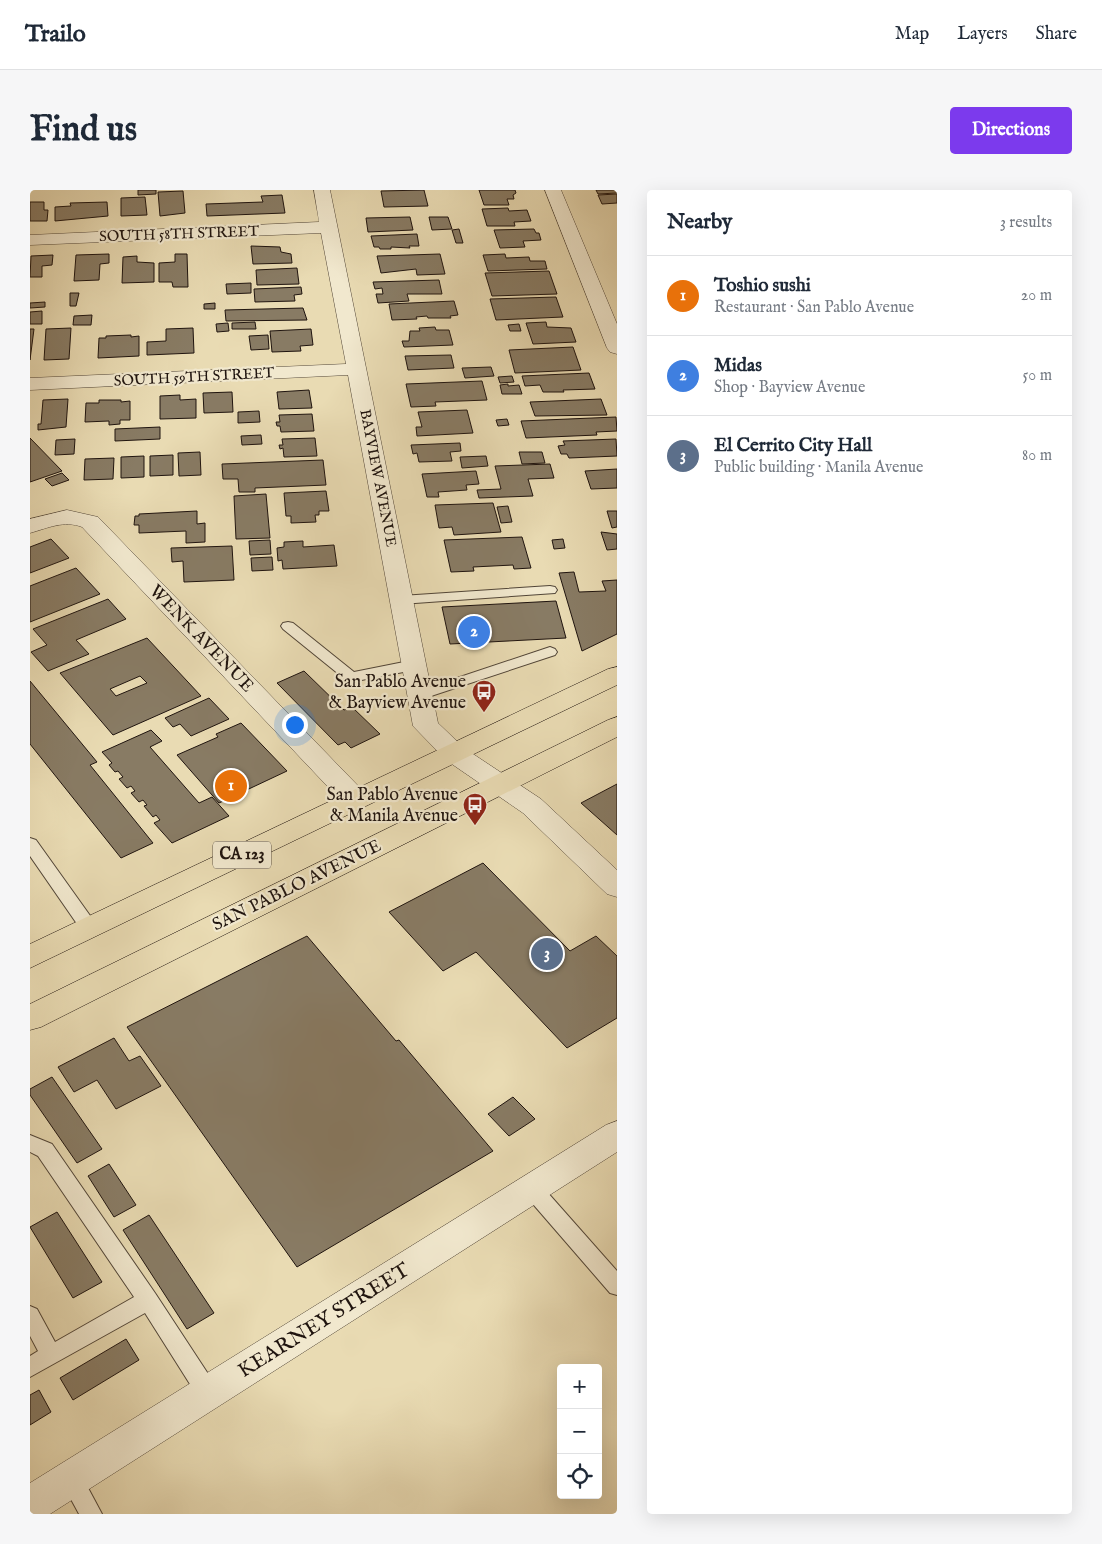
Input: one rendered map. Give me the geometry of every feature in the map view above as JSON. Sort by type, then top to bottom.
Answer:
[{"type":"main road","name":"CA 123","points":[[30,958],[617,675]]},
{"type":"main road","name":"SAN PABLO AVENUE","points":[[30,1018],[502,785],[617,726]]},
{"type":"street","name":"BAYVIEW AVENUE","points":[[322,190],[426,726],[455,754],[532,806],[617,887]]},
{"type":"street","points":[[553,190],[617,348]]},
{"type":"street","name":"SOUTH 58TH STREET","points":[[30,240],[329,228]]},
{"type":"street","name":"SOUTH 59TH STREET","points":[[30,384],[358,369]]},
{"type":"street","name":"WENK AVENUE","points":[[30,526],[51,519],[71,516],[90,522],[356,800]]},
{"type":"street","name":"KEARNEY STREET","points":[[30,1505],[533,1190],[617,1135]]},
{"type":"lane","points":[[401,600],[550,590]]},
{"type":"lane","points":[[288,626],[351,676],[414,665]]},
{"type":"lane","points":[[420,695],[550,652]]},
{"type":"lane","points":[[30,844],[90,929]]},
{"type":"lane","points":[[30,1143],[45,1150],[148,1300],[208,1393]]},
{"type":"lane","points":[[533,1190],[617,1286]]},
{"type":"lane","points":[[30,1367],[148,1300]]},
{"type":"lane","points":[[30,1316],[51,1355]]},
{"type":"lane","points":[[71,1479],[90,1514]]},
{"type":"building","points":[[138,190],[156,190],[156,194],[138,195]]},
{"type":"building","points":[[424,190],[428,206],[384,207],[381,191]]},
{"type":"building","points":[[479,190],[515,190],[516,193],[513,195],[514,199],[507,199],[509,205],[484,205]]},
{"type":"building","points":[[596,190],[617,190],[617,193],[598,194]]},
{"type":"building","points":[[183,191],[185,213],[160,216],[158,192]]},
{"type":"building","points":[[617,194],[617,203],[602,204],[598,195]]},
{"type":"building","points":[[282,195],[285,213],[207,216],[206,204],[263,202],[261,196]]},
{"type":"building","points":[[145,197],[147,215],[121,216],[121,198]]},
{"type":"building","points":[[30,202],[44,202],[44,210],[48,210],[47,221],[30,221]]},
{"type":"building","points":[[107,202],[108,216],[55,221],[55,207],[71,206],[70,203]]},
{"type":"building","points":[[508,208],[509,211],[527,210],[531,221],[514,222],[515,226],[487,226],[482,209]]},
{"type":"building","points":[[410,217],[413,230],[368,232],[366,218]]},
{"type":"building","points":[[429,217],[448,217],[452,229],[432,230]]},
{"type":"building","points":[[459,229],[463,243],[456,243],[452,230]]},
{"type":"building","points":[[534,229],[536,233],[539,233],[541,240],[523,241],[525,247],[500,248],[494,230]]},
{"type":"building","points":[[417,234],[419,246],[409,246],[410,248],[391,247],[391,249],[374,247],[371,236]]},
{"type":"building","points":[[251,246],[280,247],[281,252],[291,254],[292,263],[253,264]]},
{"type":"building","points":[[109,254],[109,263],[100,264],[99,280],[74,281],[76,255]]},
{"type":"building","points":[[175,254],[187,254],[188,287],[173,287],[172,282],[159,282],[159,263],[175,262]]},
{"type":"building","points":[[440,254],[445,274],[417,275],[416,269],[381,273],[377,256]]},
{"type":"building","points":[[505,254],[506,258],[529,257],[530,261],[545,261],[547,269],[488,271],[483,255]]},
{"type":"building","points":[[53,255],[52,265],[42,266],[42,277],[30,277],[31,256]]},
{"type":"building","points":[[137,256],[137,262],[154,263],[154,282],[122,283],[123,257]]},
{"type":"building","points":[[297,268],[299,284],[257,285],[256,270]]},
{"type":"building","points":[[549,271],[557,294],[492,296],[485,273]]},
{"type":"building","points":[[439,280],[442,294],[407,294],[409,301],[378,303],[376,294],[383,294],[382,288],[375,289],[373,282]]},
{"type":"building","points":[[251,283],[251,293],[227,294],[226,284]]},
{"type":"building","points":[[301,287],[302,294],[294,295],[295,301],[255,302],[254,289]]},
{"type":"building","points":[[70,293],[79,293],[76,306],[70,306]]},
{"type":"building","points":[[556,297],[563,317],[496,320],[490,299]]},
{"type":"building","points":[[454,301],[458,315],[450,316],[451,318],[428,318],[427,316],[416,317],[417,319],[392,320],[389,304]]},
{"type":"building","points":[[45,302],[45,307],[30,308],[30,303]]},
{"type":"building","points":[[215,303],[215,309],[204,309],[204,304]]},
{"type":"building","points":[[303,308],[307,320],[226,321],[225,310]]},
{"type":"building","points":[[42,311],[42,324],[30,324],[30,312]]},
{"type":"building","points":[[92,315],[91,325],[73,325],[74,316]]},
{"type":"building","points":[[255,322],[256,329],[232,329],[232,323]]},
{"type":"building","points":[[546,322],[547,327],[571,328],[576,342],[533,344],[526,323]]},
{"type":"building","points":[[228,323],[229,331],[217,332],[216,324]]},
{"type":"building","points":[[519,324],[521,331],[510,331],[508,325]]},
{"type":"building","points":[[435,327],[436,330],[449,330],[453,345],[404,347],[402,341],[409,341],[410,331],[420,331],[419,328]]},
{"type":"building","points":[[71,328],[69,359],[44,360],[46,329]]},
{"type":"building","points":[[193,328],[194,353],[147,355],[147,342],[166,341],[166,329]]},
{"type":"building","points":[[30,329],[34,329],[30,360]]},
{"type":"building","points":[[311,329],[313,345],[300,346],[301,351],[272,352],[270,331]]},
{"type":"building","points":[[131,335],[131,337],[139,336],[139,356],[98,358],[99,338]]},
{"type":"building","points":[[268,335],[269,349],[251,350],[249,336]]},
{"type":"building","points":[[573,347],[581,370],[515,373],[509,350]]},
{"type":"building","points":[[451,355],[454,368],[408,370],[405,356]]},
{"type":"building","points":[[491,367],[494,376],[465,378],[462,368]]},
{"type":"building","points":[[589,373],[595,389],[563,390],[564,392],[543,392],[540,385],[525,386],[522,376]]},
{"type":"building","points":[[512,376],[514,382],[500,383],[498,377]]},
{"type":"building","points":[[482,381],[487,400],[435,402],[436,406],[411,407],[406,384]]},
{"type":"building","points":[[508,384],[508,386],[519,385],[522,394],[502,394],[500,385]]},
{"type":"building","points":[[309,390],[312,408],[279,409],[277,392]]},
{"type":"building","points":[[232,392],[233,412],[204,413],[203,393]]},
{"type":"building","points":[[180,395],[180,400],[196,399],[196,418],[160,419],[160,396]]},
{"type":"building","points":[[68,399],[66,427],[38,430],[38,424],[41,424],[43,400]]},
{"type":"building","points":[[601,399],[607,415],[535,416],[530,402]]},
{"type":"building","points":[[99,400],[130,401],[130,420],[120,420],[120,424],[109,425],[109,421],[85,422],[86,403],[99,403]]},
{"type":"building","points":[[467,410],[473,433],[417,436],[416,427],[422,427],[418,412]]},
{"type":"building","points":[[259,411],[260,422],[238,423],[238,412]]},
{"type":"building","points":[[312,414],[314,431],[281,432],[280,426],[277,426],[276,422],[280,422],[279,415]]},
{"type":"building","points":[[616,417],[617,431],[596,432],[597,435],[526,438],[521,421]]},
{"type":"building","points":[[507,419],[509,425],[498,426],[496,420]]},
{"type":"building","points":[[160,427],[160,439],[115,441],[115,429]]},
{"type":"building","points":[[261,435],[262,444],[242,445],[241,436]]},
{"type":"building","points":[[30,438],[62,471],[30,482]]},
{"type":"building","points":[[315,438],[317,456],[284,457],[283,448],[280,449],[279,445],[283,445],[282,439]]},
{"type":"building","points":[[75,439],[74,454],[55,455],[56,440]]},
{"type":"building","points":[[616,439],[617,456],[569,458],[567,454],[561,454],[558,446],[565,445],[563,441]]},
{"type":"building","points":[[460,443],[461,451],[450,452],[452,461],[419,462],[417,453],[413,454],[411,445]]},
{"type":"building","points":[[200,452],[201,475],[179,476],[178,453]]},
{"type":"building","points":[[519,452],[542,452],[545,463],[522,464]]},
{"type":"building","points":[[173,455],[173,475],[150,476],[150,456]]},
{"type":"building","points":[[144,456],[144,477],[121,478],[121,457]]},
{"type":"building","points":[[486,456],[488,466],[462,468],[460,457]]},
{"type":"building","points":[[114,458],[113,479],[84,480],[85,459]]},
{"type":"building","points":[[323,460],[326,485],[255,488],[255,492],[239,492],[238,479],[223,479],[222,464]]},
{"type":"building","points":[[550,464],[554,478],[528,479],[533,496],[479,498],[477,490],[501,489],[495,466]]},
{"type":"building","points":[[617,469],[617,488],[591,489],[585,471]]},
{"type":"building","points":[[476,471],[479,484],[466,485],[467,490],[438,492],[439,497],[427,497],[422,474]]},
{"type":"building","points":[[62,473],[69,480],[52,486],[45,479]]},
{"type":"building","points":[[326,491],[329,511],[319,511],[319,515],[315,515],[316,522],[291,523],[291,516],[286,516],[284,493]]},
{"type":"building","points":[[266,494],[270,538],[236,539],[234,496]]},
{"type":"building","points":[[493,503],[501,532],[454,535],[452,527],[439,528],[435,505]]},
{"type":"building","points":[[508,506],[512,522],[501,523],[497,507]]},
{"type":"building","points":[[197,511],[197,524],[205,523],[205,542],[186,543],[186,531],[139,533],[139,525],[134,525],[135,516],[139,516],[139,514]]},
{"type":"building","points":[[607,511],[617,511],[617,527],[612,528]]},
{"type":"building","points":[[601,532],[617,534],[617,549],[607,550]]},
{"type":"building","points":[[522,537],[531,568],[514,569],[513,565],[473,567],[474,571],[451,572],[444,540]]},
{"type":"building","points":[[51,539],[69,558],[30,573],[30,547]]},
{"type":"building","points":[[563,539],[565,548],[554,549],[552,540]]},
{"type":"building","points":[[270,540],[271,554],[250,555],[249,541]]},
{"type":"building","points":[[303,541],[303,547],[334,545],[337,566],[283,569],[282,560],[278,561],[277,548],[284,547],[284,542]]},
{"type":"building","points":[[232,546],[234,580],[184,582],[183,561],[172,562],[171,548]]},
{"type":"building","points":[[272,557],[273,570],[252,571],[251,558]]},
{"type":"building","points":[[76,568],[100,594],[30,622],[30,586]]},
{"type":"building","points":[[574,572],[579,592],[606,591],[602,581],[617,580],[617,634],[582,651],[559,573]]},
{"type":"building","points":[[108,599],[126,619],[76,640],[89,654],[48,671],[31,652],[47,645],[33,629]]},
{"type":"building","points":[[556,601],[566,638],[450,644],[442,607]]},
{"type":"building","points":[[147,638],[201,696],[113,735],[60,673]],"holes":[[[140,676],[147,683],[116,696],[110,689]]]},
{"type":"building","points":[[304,671],[344,710],[352,707],[380,734],[351,748],[345,742],[338,745],[277,683]]},
{"type":"building","points":[[30,681],[97,762],[90,765],[153,843],[121,858],[30,744]]},
{"type":"building","points":[[209,698],[229,719],[191,736],[180,724],[173,727],[165,718]]},
{"type":"building","points":[[241,723],[287,771],[219,803],[177,755],[218,737],[216,734]]},
{"type":"building","points":[[151,730],[162,741],[150,747],[199,803],[212,797],[229,816],[172,843],[154,823],[160,820],[156,815],[153,817],[144,806],[147,805],[143,800],[139,802],[131,793],[135,791],[131,786],[127,788],[119,779],[123,777],[109,765],[112,763],[102,752]]},
{"type":"building","points":[[617,784],[617,835],[581,803]]},
{"type":"building","points":[[483,863],[570,951],[596,936],[617,956],[617,1018],[567,1048],[476,952],[443,971],[389,912]]},
{"type":"building","points":[[307,936],[396,1041],[399,1040],[493,1151],[297,1267],[127,1027]]},
{"type":"building","points":[[114,1038],[129,1061],[140,1056],[161,1086],[116,1109],[97,1080],[74,1092],[58,1067]]},
{"type":"building","points":[[52,1077],[102,1149],[77,1163],[30,1095],[30,1089]]},
{"type":"building","points":[[513,1097],[535,1119],[509,1136],[488,1114]]},
{"type":"building","points":[[109,1164],[136,1205],[114,1217],[88,1176]]},
{"type":"building","points":[[57,1212],[102,1282],[73,1298],[30,1227]]},
{"type":"building","points":[[149,1215],[214,1313],[187,1329],[123,1230]]},
{"type":"building","points":[[126,1339],[139,1360],[73,1400],[60,1378]]},
{"type":"building","points":[[39,1390],[51,1412],[30,1425],[30,1395]]},
{"type":"place","name":"Midas","points":[[474,632]]},
{"type":"place","name":"San Pablo Avenue & Bayview Avenue","points":[[484,713]]},
{"type":"place","name":"Toshio sushi","points":[[231,786]]},
{"type":"place","name":"San Pablo Avenue & Manila Avenue","points":[[475,826]]},
{"type":"place","name":"El Cerrito City Hall","points":[[547,954]]}]
